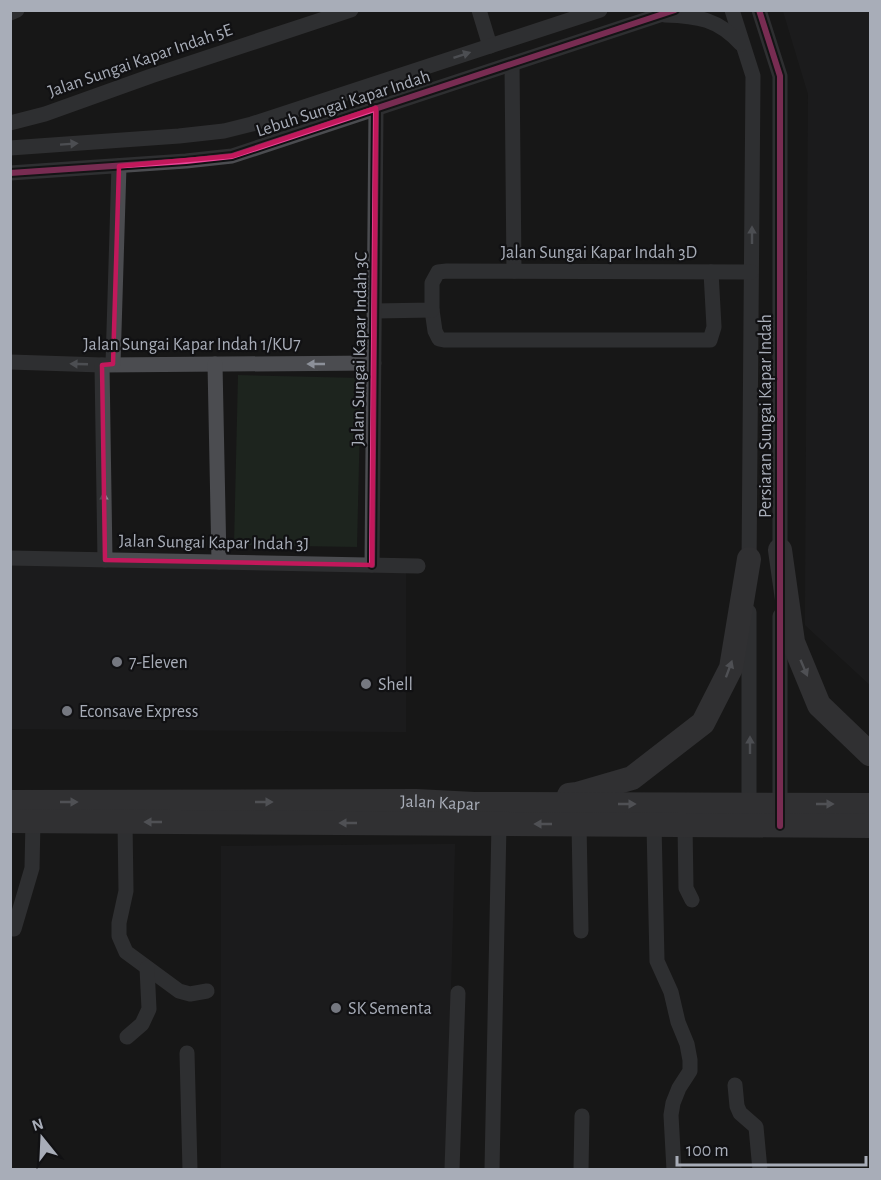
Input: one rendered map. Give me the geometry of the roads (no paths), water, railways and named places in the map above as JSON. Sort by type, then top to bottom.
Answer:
[{"type":"highway","points":[[780,550],[793,642],[819,705],[870,754]]},
{"type":"highway","points":[[474,804],[577,794],[632,778],[703,723],[731,668],[749,559]]},
{"type":"highway","name":"Jalan Kapar","points":[[10,802],[417,801],[749,815],[780,815],[870,804]]},
{"type":"highway","name":"Jalan Kapar","points":[[22,821],[685,825],[749,815]]},
{"type":"highway","name":"Jalan Kapar","points":[[780,815],[870,826]]},
{"type":"street","points":[[10,13],[17,10]]},
{"type":"street","points":[[479,10],[490,46]]},
{"type":"street","name":"Lebuh Sungai Kapar Indah","points":[[10,148],[224,131],[252,124],[600,10]]},
{"type":"street","name":"Persiaran Sungai Kapar Indah","points":[[732,10],[753,76],[749,815]]},
{"type":"street","name":"Persiaran Sungai Kapar Indah","points":[[759,10],[780,76],[780,815]]},
{"type":"street","points":[[768,35],[770,10]]},
{"type":"street","name":"Jalan Sungai Kapar Indah 5E","points":[[10,123],[45,114],[341,12]]},
{"type":"street","points":[[669,13],[711,22],[730,32],[745,48]]},
{"type":"street","name":"Lebuh Sungai Kapar Indah","points":[[10,173],[232,156],[669,13]]},
{"type":"street","points":[[512,64],[514,271]]},
{"type":"street","name":"Jalan Sungai Kapar Indah 3C","points":[[372,565],[376,108]]},
{"type":"street","points":[[105,560],[108,365],[119,166]]},
{"type":"street","name":"Jalan Sungai Kapar Indah 3D","points":[[432,310],[432,283],[438,272],[752,272]]},
{"type":"street","points":[[375,311],[432,310],[435,331],[439,339],[444,340],[710,340],[714,327],[711,272]]},
{"type":"street","name":"Jalan Sungai Kapar Indah 1/KU7","points":[[10,362],[108,365],[374,363]]},
{"type":"street","points":[[215,364],[219,562]]},
{"type":"street","name":"Jalan Sungai Kapar Indah 3J","points":[[10,558],[418,566]]},
{"type":"street","points":[[14,929],[32,868],[22,821]]},
{"type":"street","points":[[125,822],[126,891],[119,923],[119,936],[126,952],[179,991],[190,994],[207,991]]},
{"type":"street","points":[[492,1170],[499,824]]},
{"type":"street","points":[[579,824],[580,931]]},
{"type":"street","points":[[654,825],[657,961],[671,992],[690,1060],[690,1071],[679,1088],[671,1115],[674,1170]]},
{"type":"street","points":[[685,825],[686,888],[692,900]]},
{"type":"street","points":[[127,1037],[142,1024],[149,1009],[147,968]]},
{"type":"street","points":[[452,1170],[458,993]]},
{"type":"street","points":[[187,1053],[190,1170]]},
{"type":"street","points":[[735,1085],[740,1113],[756,1127],[760,1170]]},
{"type":"street","points":[[580,1170],[582,1116]]},
{"type":"place","name":"7-Eleven","points":[[117,662]]},
{"type":"place","name":"Shell","points":[[366,684]]},
{"type":"place","name":"Econsave Express","points":[[67,711]]},
{"type":"place","name":"SK Sementa","points":[[336,1008]]}]
